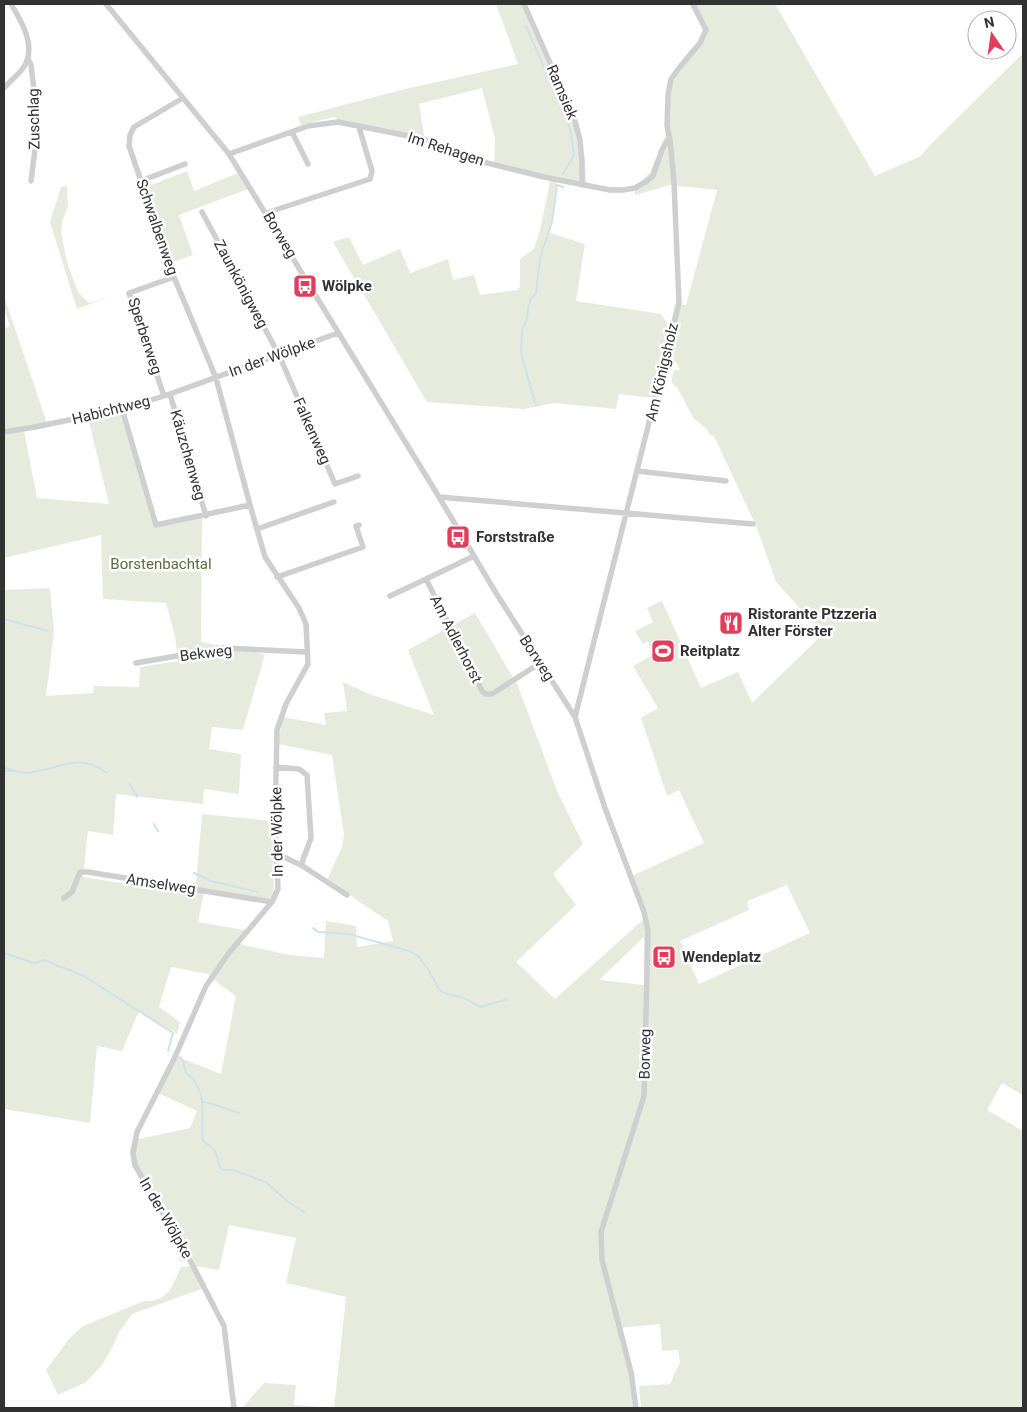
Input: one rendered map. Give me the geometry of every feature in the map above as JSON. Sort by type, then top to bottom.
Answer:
[{"type":"street","name":"Zuschlag","points":[[11,4],[25,28],[37,115],[37,133],[31,180]]},
{"type":"street","name":"Borweg","points":[[107,4],[229,154],[440,497],[500,600],[575,717],[605,808],[644,912],[648,931],[644,1096],[601,1232],[602,1260],[631,1372],[636,1408]]},
{"type":"street","name":"Ramsiek","points":[[524,4],[574,117],[580,140],[582,185]]},
{"type":"street","name":"Am Königsholz","points":[[575,717],[679,303],[675,191],[667,126],[668,95],[671,79],[700,43],[706,30],[692,4]]},
{"type":"street","points":[[4,88],[25,66],[28,59]]},
{"type":"street","name":"Schwalbenweg","points":[[183,98],[134,127],[130,135],[129,146],[174,277],[216,378]]},
{"type":"street","name":"Im Rehagen","points":[[229,154],[292,132],[324,123],[338,122],[424,139],[459,156],[610,190],[630,189],[640,185],[652,176],[662,150],[667,141],[670,140]]},
{"type":"street","points":[[266,213],[370,179],[372,171],[359,127]]},
{"type":"street","points":[[292,132],[308,164]]},
{"type":"street","points":[[140,181],[185,164]]},
{"type":"street","name":"Zaunkönigweg","points":[[202,212],[279,355]]},
{"type":"street","name":"Sperberweg","points":[[167,395],[129,292],[174,277]]},
{"type":"street","name":"In der Wölpke","points":[[234,1408],[224,1326],[193,1266],[135,1165],[133,1153],[137,1132],[175,1057],[206,986],[228,954],[272,902],[278,889],[275,853],[276,742],[280,718],[308,664],[306,624],[299,608],[265,557],[216,378],[338,333]]},
{"type":"street","name":"Falkenweg","points":[[279,355],[335,484],[358,476]]},
{"type":"street","name":"Habichtweg","points":[[4,432],[122,409],[216,378]]},
{"type":"street","name":"Käuzchenweg","points":[[167,395],[206,516]]},
{"type":"street","points":[[122,409],[156,525],[206,516],[250,505]]},
{"type":"street","points":[[637,471],[726,481]]},
{"type":"street","points":[[440,497],[753,524]]},
{"type":"street","points":[[257,529],[334,502]]},
{"type":"street","points":[[278,577],[363,547],[356,526],[359,525]]},
{"type":"street","name":"Am Adlerhorst","points":[[390,596],[474,556]]},
{"type":"street","name":"Am Adlerhorst","points":[[426,579],[482,691],[486,694],[492,694],[540,663]]},
{"type":"street","name":"Bekweg","points":[[136,663],[223,648],[306,652]]},
{"type":"street","points":[[276,767],[299,769],[307,775],[311,838],[301,865]]},
{"type":"street","points":[[275,853],[301,865],[347,895]]},
{"type":"street","name":"Amselweg","points":[[64,898],[72,892],[80,872],[88,872],[272,902]]},
{"type":"green space","name":"Borstenbachtal","points":[[496,4],[522,4],[582,140],[587,186],[557,178],[550,233],[585,244],[576,301],[661,314],[670,327],[675,304],[686,305],[717,190],[670,185],[635,195],[634,186],[641,182],[650,172],[666,134],[670,78],[699,43],[704,30],[689,4],[775,4],[875,176],[921,156],[1023,53],[1023,1095],[1002,1083],[987,1110],[1023,1131],[1023,1408],[641,1408],[639,1386],[670,1384],[680,1362],[678,1350],[662,1351],[660,1324],[619,1328],[630,1374],[634,1408],[334,1408],[346,1297],[286,1283],[296,1238],[229,1225],[219,1270],[195,1266],[207,1287],[132,1314],[119,1332],[102,1365],[86,1382],[58,1395],[46,1370],[69,1339],[83,1326],[144,1301],[159,1299],[172,1286],[181,1267],[191,1266],[132,1166],[130,1151],[133,1138],[139,1139],[190,1128],[197,1111],[158,1093],[178,1057],[221,1074],[236,996],[208,974],[171,967],[159,1007],[180,1022],[177,1034],[139,1011],[122,1051],[97,1046],[90,1123],[4,1109],[4,590],[50,588],[54,632],[46,696],[93,693],[94,686],[139,687],[140,667],[178,661],[175,636],[166,603],[103,599],[101,535],[4,558],[4,328],[10,326],[4,309],[4,296],[48,426],[24,431],[37,498],[109,504],[88,418],[120,412],[154,526],[202,518],[201,642],[265,654],[243,730],[212,727],[209,749],[241,754],[239,794],[204,789],[203,804],[116,794],[113,835],[88,831],[83,877],[195,895],[202,814],[273,821],[274,904],[204,893],[198,922],[250,931],[238,943],[289,955],[324,958],[326,921],[356,926],[357,947],[393,941],[388,921],[327,880],[342,847],[344,834],[332,755],[278,744],[283,717],[326,725],[324,713],[347,711],[343,682],[369,694],[434,715],[408,650],[475,613],[518,686],[557,791],[583,844],[553,874],[576,905],[516,962],[555,999],[646,917],[632,876],[704,843],[679,790],[667,796],[641,718],[658,708],[633,666],[653,655],[648,641],[643,644],[635,631],[653,622],[647,608],[662,601],[701,688],[738,672],[752,703],[823,634],[776,582],[757,528],[714,436],[710,435],[706,428],[694,419],[677,387],[673,384],[674,370],[680,370],[676,362],[663,358],[653,398],[619,394],[616,409],[554,403],[524,409],[427,402],[333,242],[349,237],[363,265],[400,249],[410,273],[448,259],[453,280],[474,275],[480,295],[518,290],[520,286],[520,259],[534,249],[551,177],[494,162],[495,139],[482,88],[419,104],[425,141],[339,120],[334,117],[301,125],[298,117],[405,89],[518,64]],"holes":[[[787,885],[810,933],[699,984],[680,941],[749,910],[747,901]],[[644,937],[644,985],[599,980]]]},
{"type":"green space","points":[[187,171],[194,191],[238,173],[248,189],[179,215],[193,255],[173,262],[146,187]]},
{"type":"green space","points":[[67,186],[68,206],[62,222],[61,232],[67,262],[78,292],[89,303],[109,297],[77,309],[50,222],[61,187]]},
{"type":"green space","points":[[264,1383],[296,1385],[294,1405],[334,1408],[242,1408]]},
{"type":"waterway","points":[[526,26],[570,128],[574,155],[563,174]]},
{"type":"waterway","points":[[536,406],[521,353],[522,331],[530,300],[536,293],[540,258],[552,222],[557,185],[563,187]]},
{"type":"waterway","points":[[4,619],[48,631]]},
{"type":"waterway","points":[[4,768],[27,773],[67,764],[82,763],[94,765],[107,773]]},
{"type":"waterway","points":[[4,771],[13,771]]},
{"type":"waterway","points":[[130,784],[137,797]]},
{"type":"waterway","points":[[154,824],[158,831]]},
{"type":"waterway","points":[[194,873],[211,881],[257,892]]},
{"type":"waterway","points":[[313,928],[318,932],[349,934],[409,951],[419,957],[439,989],[444,993],[464,998],[481,1007],[508,999]]},
{"type":"waterway","points":[[4,953],[34,963],[45,960],[87,978],[173,1033],[168,1051]]},
{"type":"waterway","points":[[180,1057],[187,1074],[193,1078],[198,1086],[202,1101],[203,1141],[215,1150],[220,1167],[223,1170],[233,1170],[266,1182],[287,1201],[304,1212]]},
{"type":"waterway","points":[[203,1102],[239,1113]]},
{"type":"place","name":"Wölpke","points":[[305,286]]},
{"type":"place","name":"Forststraße","points":[[458,537]]},
{"type":"place","name":"Ristorante Ptzzeria Alter Förster","points":[[731,623]]},
{"type":"place","name":"Reitplatz","points":[[663,651]]},
{"type":"place","name":"Wendeplatz","points":[[664,957]]}]
